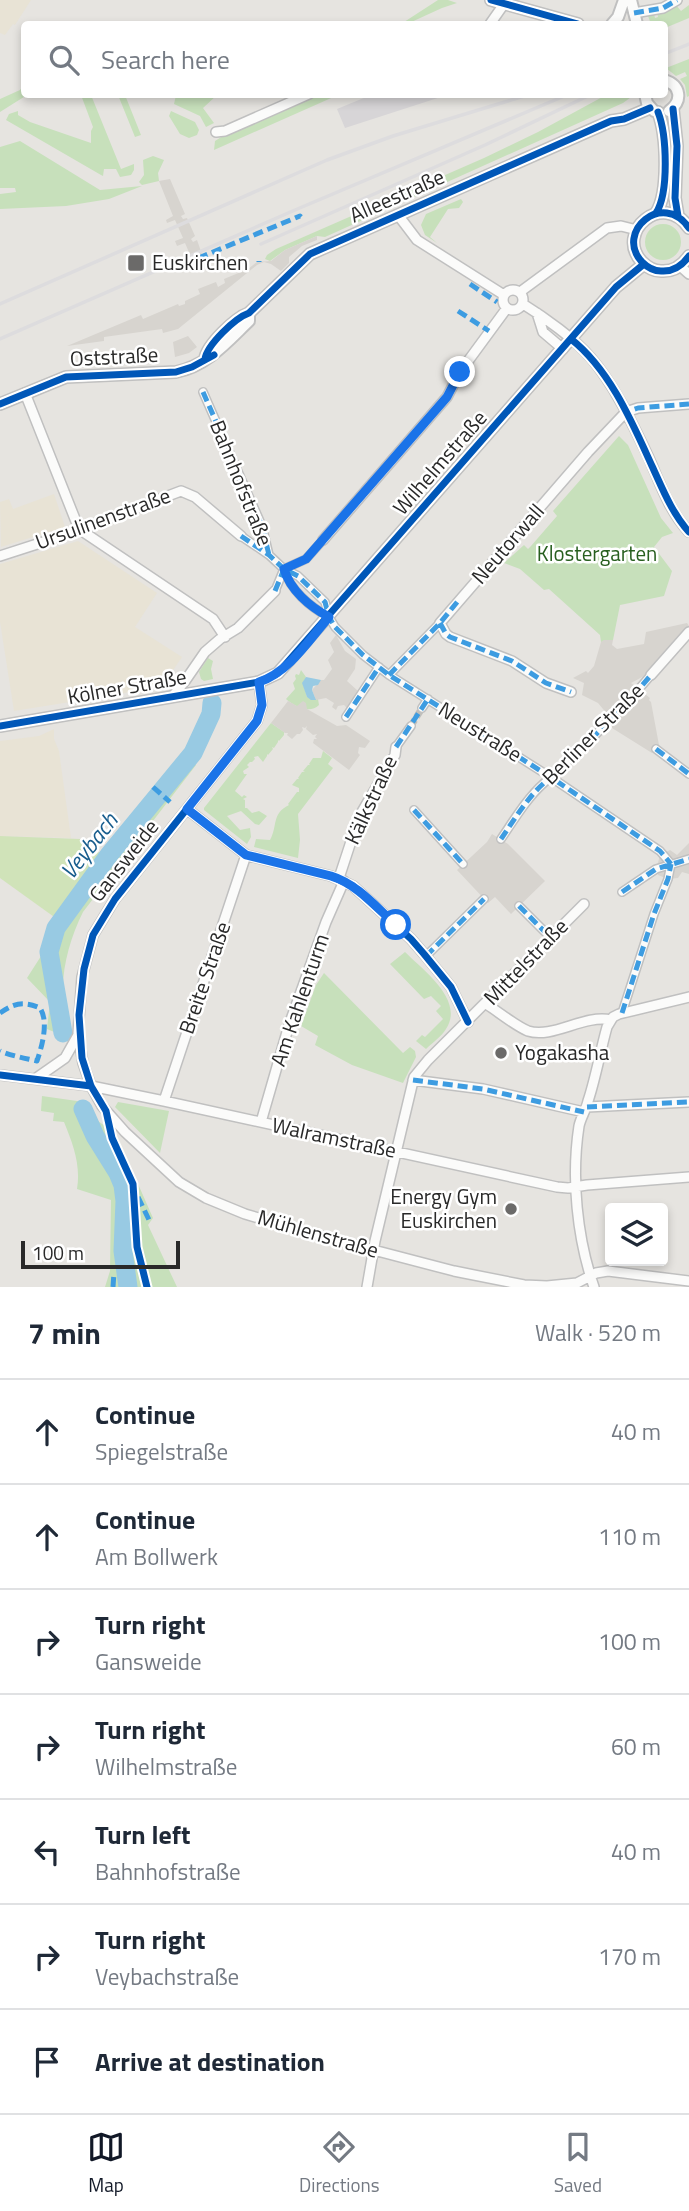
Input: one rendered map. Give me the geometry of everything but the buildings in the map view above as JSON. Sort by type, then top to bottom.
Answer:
[{"type":"street","points":[[491,0],[567,21]]},
{"type":"street","points":[[615,21],[624,0]]},
{"type":"street","points":[[631,0],[635,19],[677,0]]},
{"type":"street","points":[[492,21],[503,4]]},
{"type":"street","points":[[668,81],[673,83],[678,92],[678,101],[673,109],[677,146],[675,198],[678,216],[689,228]]},
{"type":"street","points":[[216,132],[225,131],[300,98]]},
{"type":"street","points":[[650,103],[663,126],[665,160],[661,206],[656,214]]},
{"type":"street","name":"Alleestraße","points":[[192,367],[216,354],[249,321],[249,313],[310,254],[611,121],[616,115],[638,104],[650,103],[666,113],[673,109]]},
{"type":"street","points":[[678,216],[665,213],[645,219],[637,230],[635,248],[644,264],[662,271],[680,266],[689,256]]},
{"type":"street","points":[[398,215],[417,240],[505,295]]},
{"type":"street","points":[[523,304],[514,310],[507,308],[505,295],[510,291],[520,292],[607,229],[621,226],[637,230]]},
{"type":"street","name":"Wilhelmstraße","points":[[259,682],[270,679],[287,666],[616,287],[644,264]]},
{"type":"street","points":[[680,266],[689,274]]},
{"type":"street","points":[[520,292],[523,304]]},
{"type":"street","points":[[523,304],[572,339],[598,367],[626,412],[669,504],[689,532]]},
{"type":"street","points":[[172,697],[205,652],[239,628],[275,591],[284,569],[302,562],[323,540],[447,397],[460,372],[507,308]]},
{"type":"street","points":[[537,313],[543,332],[563,349]]},
{"type":"street","name":"Oststraße","points":[[0,404],[66,376],[176,372],[192,367]]},
{"type":"street","name":"Bahnhofstraße","points":[[203,392],[262,526],[269,555],[284,569],[290,585],[317,611],[329,617]]},
{"type":"street","points":[[25,393],[79,529],[213,619],[225,637]]},
{"type":"street","points":[[626,412],[638,408],[689,404]]},
{"type":"street","name":"Neutorwall","points":[[389,674],[440,623],[626,412]]},
{"type":"street","name":"Ursulinenstraße","points":[[0,556],[65,536],[181,491],[195,497],[241,536],[269,555]]},
{"type":"street","name":"Neustraße","points":[[329,617],[349,641],[379,667],[552,778],[660,851],[671,864]]},
{"type":"street","points":[[440,623],[450,637],[512,662],[546,683],[571,692]]},
{"type":"street","name":"Berliner Straße","points":[[501,839],[544,783],[610,721],[689,632]]},
{"type":"street","points":[[346,717],[379,667]]},
{"type":"street","name":"Kölner Straße","points":[[0,726],[259,682]]},
{"type":"street","name":"Gansweide","points":[[92,1086],[82,1058],[78,1033],[82,977],[98,926],[115,900],[257,721],[262,705],[259,682]]},
{"type":"street","points":[[422,709],[428,699]]},
{"type":"street","name":"Kälkstraße","points":[[341,880],[359,817],[395,755],[396,747],[411,726]]},
{"type":"street","points":[[656,749],[689,774]]},
{"type":"street","points":[[187,809],[246,855],[341,880],[359,891],[426,957],[455,993],[468,1022]]},
{"type":"street","points":[[414,810],[463,864]]},
{"type":"street","name":"Breite Straße","points":[[164,1101],[246,855]]},
{"type":"street","points":[[622,892],[656,870],[689,859]]},
{"type":"street","points":[[622,1013],[671,864]]},
{"type":"street","name":"Am Kahlenturm","points":[[261,1122],[289,1025],[341,880]]},
{"type":"street","points":[[426,957],[484,899]]},
{"type":"street","name":"Mittelstraße","points":[[367,1287],[413,1080],[428,1060],[584,904]]},
{"type":"street","points":[[519,906],[550,937]]},
{"type":"street","points":[[594,1287],[583,1247],[576,1187],[578,1135],[607,1027],[611,1020],[622,1013],[689,997]]},
{"type":"street","points":[[486,1004],[532,1032],[588,1020],[611,1020]]},
{"type":"street","name":"Gansweide","points":[[35,1079],[65,1058],[78,1033]]},
{"type":"street","name":"Walramstraße","points":[[0,1075],[92,1086],[556,1187],[689,1177]]},
{"type":"street","points":[[413,1080],[484,1089],[585,1109],[689,1102]]},
{"type":"street","name":"Mühlenstraße","points":[[92,1086],[117,1124],[167,1173],[206,1198],[245,1214],[454,1271],[536,1286],[577,1283],[608,1271],[689,1281]]},
{"type":"shaded area","points":[[0,0],[31,0],[5,35],[0,33]]},
{"type":"shaded area","points":[[364,98],[438,98],[345,128],[337,109]]},
{"type":"shaded area","points":[[170,179],[185,214],[181,216],[183,219],[187,218],[195,236],[191,239],[193,242],[197,240],[204,260],[194,264],[185,243],[177,246],[175,241],[183,238],[175,220],[167,223],[166,220],[173,216],[159,181]]},
{"type":"shaded area","points":[[317,236],[317,240],[302,246],[289,257],[289,263],[281,271],[264,262],[257,265],[178,329],[163,333],[162,329],[104,337],[104,341],[67,346],[141,315],[143,319],[178,304],[185,304],[185,301],[200,294],[198,289],[216,282],[218,287],[225,283],[224,279],[248,269],[257,262],[271,261],[285,250]]},
{"type":"shaded area","points":[[188,336],[197,347],[189,353],[175,357],[173,342]]},
{"type":"shaded area","points":[[54,494],[65,527],[1,547],[0,502],[9,499],[13,509]]},
{"type":"shaded area","points":[[78,541],[157,593],[135,627],[182,657],[167,679],[160,680],[161,686],[119,694],[118,691],[102,691],[70,697],[70,702],[14,711],[0,622],[0,564]]},
{"type":"shaded area","points":[[687,623],[689,626],[646,675],[631,683],[650,698],[659,745],[652,753],[612,728],[608,715],[598,703],[582,695],[584,683],[573,678],[586,671],[588,673],[594,666],[604,640],[613,640],[612,645],[617,649],[644,644],[646,632]]},
{"type":"shaded area","points":[[336,635],[345,651],[356,659],[355,669],[347,681],[358,691],[347,708],[344,705],[338,706],[336,710],[332,707],[334,703],[326,698],[316,700],[312,690],[332,669],[328,660],[334,652],[330,643]]},
{"type":"shaded area","points":[[288,701],[297,706],[303,701],[307,709],[337,726],[346,725],[370,741],[365,748],[359,747],[360,755],[349,770],[313,743],[317,734],[313,735],[306,729],[307,726],[302,727],[300,734],[292,739],[288,733],[271,723]]},
{"type":"shaded area","points":[[54,729],[71,838],[0,836],[0,741],[39,736]]},
{"type":"shaded area","points":[[492,834],[508,844],[545,881],[511,914],[495,897],[488,903],[457,870]]},
{"type":"shaded area","points":[[689,843],[689,874],[682,872],[678,878],[668,879],[658,875],[656,870],[660,855],[670,850],[677,855]]},
{"type":"green space","points":[[438,0],[457,3],[414,21],[406,21]]},
{"type":"green space","points":[[676,5],[681,11],[689,5],[689,18],[668,27],[668,21],[650,21],[648,16],[654,14],[655,18],[658,17],[657,13]]},
{"type":"green space","points":[[689,59],[689,96],[687,97],[685,85],[680,79],[687,76],[685,72],[676,76],[668,67]]},
{"type":"green space","points":[[20,90],[22,98],[0,112],[0,99]]},
{"type":"green space","points":[[82,98],[92,98],[121,169],[134,164],[131,175],[120,177],[116,169],[104,169],[103,176],[6,120],[9,114],[18,111],[18,115],[30,122],[91,143],[93,127]]},
{"type":"green space","points":[[119,98],[126,98],[141,135],[135,137]]},
{"type":"green space","points":[[175,98],[214,98],[203,108],[214,123],[206,127],[200,116],[174,104]]},
{"type":"green space","points":[[311,98],[331,98],[214,150],[215,141]]},
{"type":"green space","points":[[600,98],[630,98],[325,237],[317,236],[285,250],[270,261],[265,259],[276,249],[538,132]]},
{"type":"green space","points":[[171,111],[195,122],[199,130],[197,135],[189,138],[180,134],[169,116]]},
{"type":"green space","points":[[20,141],[100,190],[142,186],[109,199],[66,206],[0,209],[0,194],[16,192],[15,188],[0,188],[0,147]]},
{"type":"green space","points":[[153,156],[164,160],[158,173],[159,181],[142,185],[139,182],[144,175],[143,160]]},
{"type":"green space","points":[[461,199],[463,202],[459,208],[448,209],[430,237],[437,243],[425,235],[421,225],[426,214]]},
{"type":"green space","points":[[663,224],[675,230],[681,242],[675,254],[663,260],[651,254],[645,242],[651,230]]},
{"type":"green space","name":"Klostergarten","points":[[619,436],[628,445],[661,518],[673,533],[662,537],[654,547],[672,571],[664,596],[620,605],[613,640],[601,642],[600,635],[549,589],[544,590],[520,569],[504,563],[524,545],[528,549],[531,546],[557,516],[553,511]]},
{"type":"green space","points":[[208,658],[213,661],[213,679],[204,681],[199,672]]},
{"type":"green space","points":[[301,670],[306,677],[303,683],[307,697],[318,699],[319,705],[315,708],[298,707],[286,699],[295,689],[295,676],[299,675]]},
{"type":"green space","points":[[271,723],[284,732],[284,735],[274,748],[272,747],[263,762],[258,756],[247,765],[249,767],[243,771],[247,774],[235,791],[242,797],[247,797],[243,799],[245,808],[252,813],[259,811],[267,816],[259,825],[241,811],[227,816],[240,830],[250,828],[251,837],[247,844],[204,808]]},
{"type":"green space","points":[[323,751],[332,758],[328,764],[333,768],[298,814],[298,858],[254,847],[256,839],[270,840],[277,816],[299,792],[299,788],[292,785],[302,772],[305,772],[303,771],[313,758],[321,758]]},
{"type":"green space","points":[[185,756],[196,765],[83,912],[71,941],[64,972],[63,998],[68,1032],[59,1034],[47,1029],[50,1002],[27,978],[43,953],[46,935],[101,854]]},
{"type":"green space","points":[[0,836],[80,839],[101,854],[57,919],[0,878]]},
{"type":"green space","points":[[405,952],[439,986],[450,1007],[446,1029],[426,1049],[416,1041],[422,1035],[425,1037],[443,1019],[436,1011],[441,1006],[431,996],[424,999],[390,964]]},
{"type":"green space","points":[[324,973],[403,1053],[410,1047],[415,1051],[416,1057],[403,1083],[352,1065],[315,1045],[318,1036],[301,1026],[316,985]]},
{"type":"green space","points":[[42,1096],[83,1104],[98,1121],[116,1134],[153,1218],[148,1225],[177,1287],[105,1287],[110,1271],[111,1200],[77,1189],[77,1163],[64,1122],[53,1121],[54,1113],[41,1111]]},
{"type":"green space","points":[[118,1102],[169,1111],[160,1153],[115,1107]]},
{"type":"water","points":[[306,677],[321,680],[312,690],[316,700],[307,697],[302,683]]},
{"type":"waterway","name":"Veybach","points":[[63,1033],[49,952],[56,928],[109,855],[193,753],[211,714],[212,703]]},
{"type":"waterway","name":"Veybach","points":[[83,1109],[123,1185],[123,1251],[128,1287]]},
{"type":"tunnel","points":[[411,726],[422,708]]},
{"type":"railway","points":[[668,52],[689,44]]},
{"type":"railway","points":[[0,304],[327,160],[393,136],[518,98]]},
{"type":"railway","points":[[0,339],[560,98]]},
{"type":"railway","points":[[261,244],[485,145],[584,98]]},
{"type":"marked path","points":[[634,13],[663,8],[677,0]]},
{"type":"marked path","points":[[202,260],[201,257],[301,217]]},
{"type":"marked path","points":[[470,284],[497,302]]},
{"type":"marked path","points":[[458,311],[489,331]]},
{"type":"marked path","points":[[203,392],[262,526],[269,555]]},
{"type":"marked path","points":[[629,417],[626,412],[638,408],[689,404]]},
{"type":"marked path","points":[[241,536],[284,569],[298,576],[325,602],[335,627],[363,655],[389,675],[552,778],[660,851],[671,864]]},
{"type":"marked path","points":[[275,591],[284,569],[306,559],[323,540]]},
{"type":"marked path","points":[[284,569],[291,584],[302,597],[329,617]]},
{"type":"marked path","points":[[389,675],[458,601]]},
{"type":"marked path","points":[[440,623],[450,637],[512,661],[546,683],[571,692]]},
{"type":"marked path","points":[[346,717],[379,667]]},
{"type":"marked path","points":[[501,839],[538,789],[626,704],[651,675]]},
{"type":"marked path","points":[[396,747],[428,699]]},
{"type":"marked path","points":[[656,749],[689,774]]},
{"type":"marked path","points":[[153,787],[170,802]]},
{"type":"marked path","points":[[414,810],[463,864]]},
{"type":"marked path","points":[[622,892],[656,869],[689,859]]},
{"type":"marked path","points":[[622,1013],[671,864]]},
{"type":"marked path","points":[[426,956],[484,899]]},
{"type":"marked path","points":[[519,906],[550,937]]},
{"type":"marked path","points":[[0,1013],[10,1007],[24,1004],[40,1008],[44,1020],[43,1041],[37,1061],[0,1051]]},
{"type":"marked path","points":[[413,1080],[483,1089],[584,1112]]},
{"type":"marked path","points":[[587,1107],[689,1102]]},
{"type":"marked path","points":[[138,1197],[151,1224]]},
{"type":"marked path","points":[[113,1287],[114,1272]]},
{"type":"cycle path","points":[[491,0],[567,21]]},
{"type":"cycle path","points":[[205,359],[222,333],[236,320],[249,313],[310,254],[611,121],[624,119],[650,108]]},
{"type":"cycle path","points":[[673,109],[677,146],[675,198],[678,216]]},
{"type":"cycle path","points":[[656,213],[665,178],[663,135],[658,112]]},
{"type":"cycle path","points":[[689,228],[678,217],[667,213],[655,214],[638,228],[634,239],[635,250],[642,262],[656,270],[673,269],[689,256]]},
{"type":"cycle path","points":[[0,726],[259,682],[278,673],[616,287],[644,264]]},
{"type":"cycle path","points":[[571,339],[597,366],[619,398],[668,501],[689,532]]},
{"type":"cycle path","points":[[0,404],[66,377],[176,372],[214,355]]},
{"type":"cycle path","points":[[147,1287],[137,1247],[133,1184],[112,1138],[106,1111],[91,1086],[82,1058],[79,1015],[84,969],[93,935],[115,899],[257,721],[262,705],[259,682]]},
{"type":"cycle path","points":[[187,809],[246,855],[331,876],[353,886],[424,954],[451,987],[468,1022]]},
{"type":"cycle path","points":[[0,1075],[91,1086]]},
{"type":"place","name":"Euskirchen","points":[[136,263]]},
{"type":"place","name":"Yogakasha","points":[[501,1053]]},
{"type":"place","name":"Energy Gym Euskirchen","points":[[511,1209]]},
{"type":"route","points":[[396,925],[359,891],[339,878],[246,855],[187,809],[257,721],[262,705],[259,682],[270,679],[287,666],[329,617],[317,611],[290,585],[284,569],[306,559],[447,397],[460,372]]}]
